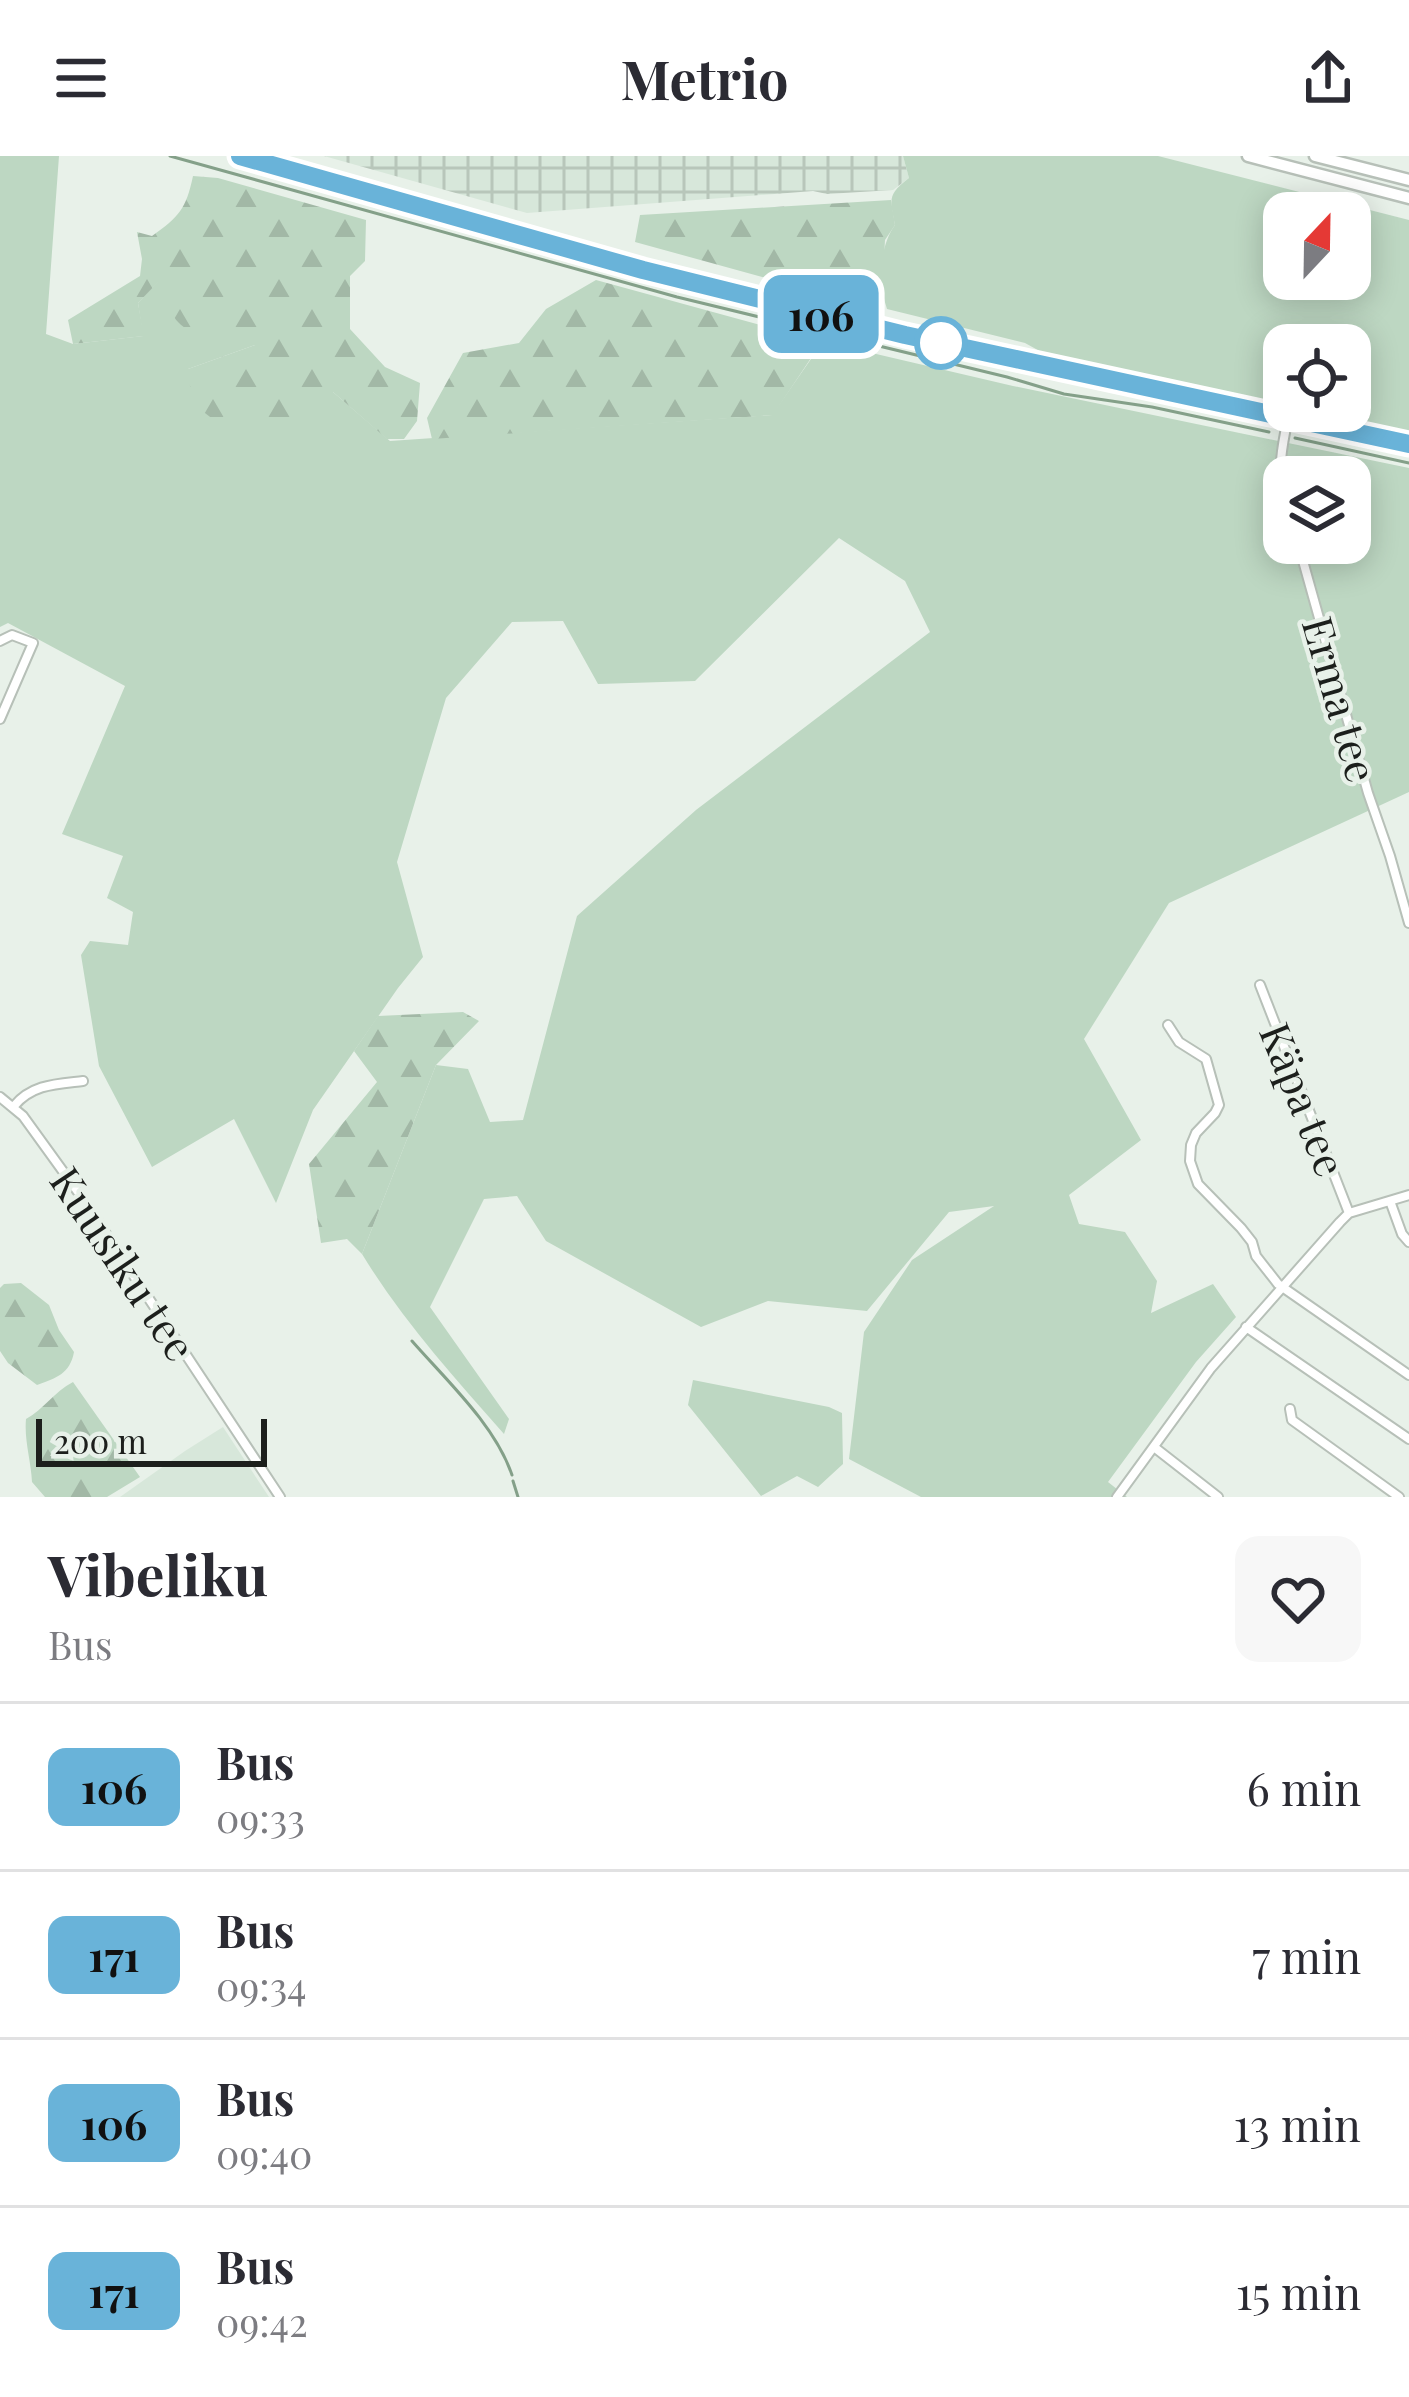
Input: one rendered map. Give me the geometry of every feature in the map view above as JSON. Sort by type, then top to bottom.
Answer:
[{"type":"highway","points":[[1248,156],[1409,198]]},
{"type":"highway","points":[[1316,156],[1409,180]]},
{"type":"street","points":[[240,156],[643,270],[1004,358],[1263,413]]},
{"type":"street","points":[[1353,432],[1409,444]]},
{"type":"street","name":"Erma tee","points":[[1304,564],[1409,922]]},
{"type":"street","points":[[0,641],[12,635],[33,643],[0,719]]},
{"type":"street","name":"Käpa tee","points":[[1260,985],[1349,1213]]},
{"type":"street","points":[[1168,1024],[1179,1042],[1206,1059],[1218,1100],[1215,1113],[1191,1145],[1198,1184],[1252,1242],[1256,1256],[1281,1286],[1409,1375]]},
{"type":"street","points":[[14,1106],[40,1087],[83,1081]]},
{"type":"street","name":"Kuusiku tee","points":[[0,1097],[14,1106],[83,1199],[280,1497]]},
{"type":"street","points":[[1118,1497],[1210,1368],[1349,1213],[1409,1195]]},
{"type":"street","points":[[1390,1201],[1409,1242]]},
{"type":"street","points":[[1246,1327],[1409,1439]]},
{"type":"street","points":[[1290,1409],[1292,1420],[1399,1497]]},
{"type":"street","points":[[1154,1447],[1218,1497]]},
{"type":"shaded area","points":[[324,156],[903,156],[909,178],[893,190],[813,191],[527,213]]},
{"type":"shaded area","points":[[223,1427],[269,1497],[120,1497],[185,1451]]},
{"type":"green space","points":[[0,156],[59,156],[46,334],[73,344],[143,336],[138,303],[161,278],[255,326],[255,345],[188,369],[239,391],[333,392],[390,441],[772,415],[811,359],[812,339],[1351,456],[1263,456],[1263,564],[1371,564],[1371,460],[1409,468],[1409,792],[1169,903],[1084,1039],[1141,1140],[1069,1195],[1079,1224],[1125,1232],[1157,1281],[1151,1313],[1213,1284],[1236,1317],[1196,1362],[1108,1482],[1127,1497],[921,1497],[849,1459],[864,1332],[912,1260],[994,1206],[949,1212],[867,1311],[768,1301],[701,1327],[546,1241],[517,1196],[484,1199],[430,1307],[509,1419],[504,1434],[411,1325],[362,1254],[436,1065],[468,1069],[490,1122],[523,1120],[577,916],[696,810],[930,632],[905,581],[839,538],[695,681],[598,684],[563,621],[512,622],[446,698],[397,862],[423,957],[313,1110],[276,1203],[234,1119],[152,1167],[99,1066],[81,955],[90,941],[128,945],[133,912],[107,898],[123,856],[62,834],[125,686],[8,623],[0,627]]},
{"type":"green space","points":[[903,156],[1158,156],[1299,192],[1263,192],[1263,300],[1371,300],[1371,210],[1409,220],[1409,433],[1371,425],[1371,324],[1263,324],[1263,401],[1045,354],[1025,343],[887,309],[882,266],[895,225],[892,198],[909,178]]},
{"type":"green space","points":[[193,176],[218,178],[366,220],[365,261],[350,276],[350,329],[385,367],[420,383],[417,421],[404,439],[387,439],[333,392],[288,439],[239,391],[229,415],[214,420],[192,403],[188,369],[255,345],[255,327],[187,329],[172,314],[161,279],[138,303],[144,336],[73,344],[68,320],[140,276],[137,232],[152,236],[175,217]]},
{"type":"green space","points":[[891,200],[895,225],[885,240],[882,293],[846,300],[635,242],[640,215]]},
{"type":"green space","points":[[596,280],[812,339],[811,358],[773,415],[432,439],[427,418],[463,353],[519,343],[546,309]]},
{"type":"green space","points":[[463,1012],[479,1021],[436,1065],[362,1254],[347,1239],[321,1243],[309,1164],[377,1082],[354,1051],[378,1016]]},
{"type":"green space","points":[[21,1283],[49,1305],[74,1352],[66,1370],[37,1385],[0,1351],[0,1288]]},
{"type":"green space","points":[[693,1380],[842,1413],[843,1464],[818,1487],[797,1476],[761,1496],[688,1405]]},
{"type":"green space","points":[[73,1382],[140,1477],[107,1497],[45,1497],[32,1482],[26,1419]]},
{"type":"waterway","points":[[170,156],[677,297],[1064,394],[1263,431]]},
{"type":"waterway","points":[[1295,438],[1409,463]]},
{"type":"waterway","points":[[412,1341],[482,1421],[512,1475]]},
{"type":"waterway","points":[[513,1481],[518,1497]]},
{"type":"bus line","name":"106","points":[[240,156],[643,270],[905,335],[1409,444]]}]
